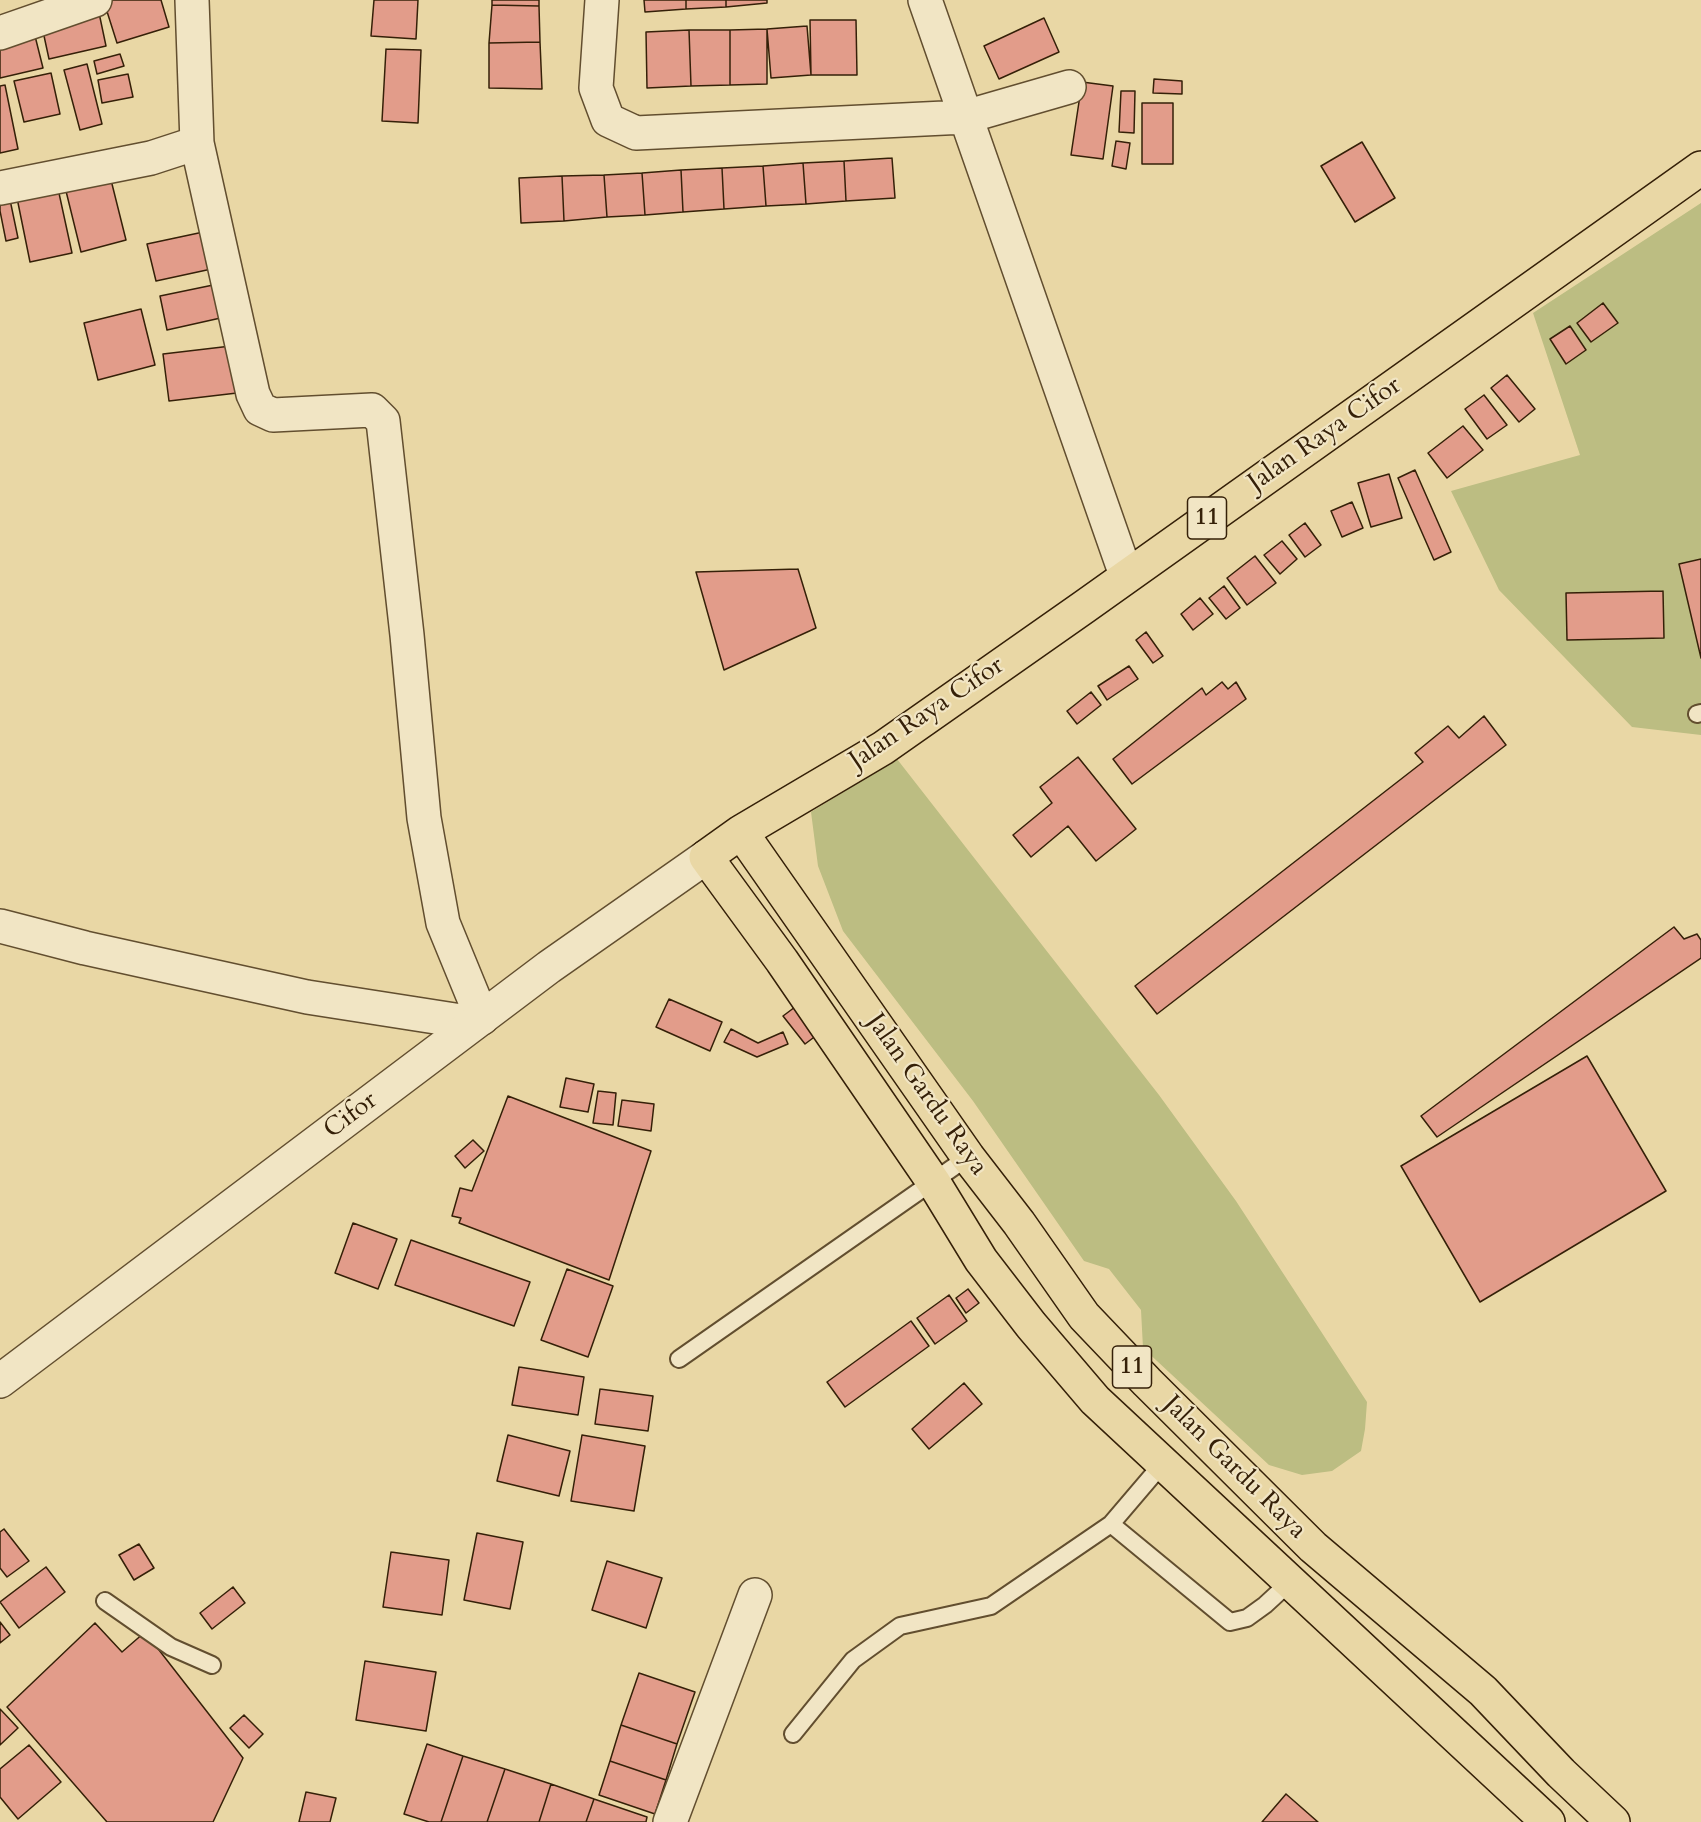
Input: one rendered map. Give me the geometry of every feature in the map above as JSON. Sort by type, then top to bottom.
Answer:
[{"type":"highway","name":"Jalan Raya Cifor","points":[[706,857],[741,832],[883,748],[1701,168]]},
{"type":"highway","name":"Jalan Gardu Raya","points":[[741,832],[968,1157],[1019,1223],[1084,1316],[1313,1547],[1483,1691],[1613,1822]]},
{"type":"highway","name":"Jalan Gardu Raya","points":[[706,857],[782,961],[934,1183],[981,1260],[1031,1325],[1095,1400],[1548,1822]]},
{"type":"street","points":[[0,33],[95,0]]},
{"type":"street","points":[[0,926],[85,948],[308,997],[478,1020],[443,923],[424,818],[407,635],[383,421],[372,410],[273,415],[260,409],[253,394],[197,143],[192,0]]},
{"type":"street","points":[[602,0],[596,88],[608,120],[636,133],[964,117],[1069,87]]},
{"type":"street","points":[[925,0],[1126,575]]},
{"type":"street","points":[[0,188],[151,158],[197,143]]},
{"type":"street","name":"Cifor","points":[[0,1381],[549,967],[706,857]]},
{"type":"street","points":[[670,1822],[755,1595]]},
{"type":"lane","points":[[679,1359],[934,1183],[968,1157]]},
{"type":"lane","points":[[793,1734],[853,1660],[900,1626],[991,1606],[1111,1524],[1163,1463]]},
{"type":"lane","points":[[1111,1524],[1230,1622],[1247,1618],[1291,1581]]},
{"type":"lane","points":[[105,1601],[171,1647],[212,1665]]},
{"type":"green space","points":[[1701,203],[1701,735],[1632,727],[1499,590],[1451,491],[1580,455],[1533,313]]},
{"type":"green space","points":[[897,759],[1159,1095],[1236,1201],[1367,1402],[1361,1451],[1332,1471],[1302,1475],[1269,1465],[1143,1348],[1141,1310],[1109,1269],[1084,1261],[973,1101],[843,931],[818,866],[811,812]]},
{"type":"building","points":[[161,0],[169,27],[117,43],[104,2]]},
{"type":"building","points":[[374,0],[418,0],[416,39],[371,36]]},
{"type":"building","points":[[492,0],[539,0],[539,6],[492,5]]},
{"type":"building","points":[[644,0],[686,0],[686,9],[645,12]]},
{"type":"building","points":[[686,0],[726,0],[726,7],[686,9]]},
{"type":"building","points":[[726,0],[767,0],[767,3],[726,7]]},
{"type":"building","points":[[492,5],[539,6],[540,42],[489,43]]},
{"type":"building","points":[[98,8],[106,46],[49,59],[41,22]]},
{"type":"building","points":[[1044,18],[1059,52],[999,79],[984,46]]},
{"type":"building","points":[[810,20],[856,20],[857,75],[811,75]]},
{"type":"building","points":[[807,26],[811,75],[771,78],[767,29]]},
{"type":"building","points":[[767,29],[767,84],[730,85],[730,30]]},
{"type":"building","points":[[689,30],[691,86],[647,88],[646,32]]},
{"type":"building","points":[[689,30],[730,30],[730,85],[691,86]]},
{"type":"building","points":[[34,32],[43,68],[0,78],[0,40]]},
{"type":"building","points":[[540,42],[542,89],[489,88],[489,43]]},
{"type":"building","points":[[386,49],[421,50],[418,123],[382,121]]},
{"type":"building","points":[[120,54],[124,66],[97,74],[94,61]]},
{"type":"building","points":[[87,64],[102,124],[80,130],[64,70]]},
{"type":"building","points":[[51,73],[60,114],[24,122],[14,81]]},
{"type":"building","points":[[128,74],[133,97],[102,103],[98,80]]},
{"type":"building","points":[[1154,79],[1182,81],[1182,94],[1153,93]]},
{"type":"building","points":[[1082,82],[1113,86],[1103,159],[1071,155]]},
{"type":"building","points":[[5,85],[18,149],[0,153],[0,86]]},
{"type":"building","points":[[1121,91],[1135,91],[1134,133],[1119,132]]},
{"type":"building","points":[[1142,103],[1173,103],[1173,164],[1142,164]]},
{"type":"building","points":[[1116,141],[1130,143],[1126,169],[1112,166]]},
{"type":"building","points":[[1362,142],[1395,198],[1355,222],[1321,166]]},
{"type":"building","points":[[892,158],[895,198],[846,201],[844,161]]},
{"type":"building","points":[[844,161],[846,201],[806,204],[803,163]]},
{"type":"building","points":[[803,163],[806,204],[766,206],[763,166]]},
{"type":"building","points":[[763,166],[766,206],[724,209],[722,168]]},
{"type":"building","points":[[722,168],[724,209],[683,212],[681,170]]},
{"type":"building","points":[[681,170],[683,212],[645,215],[642,173]]},
{"type":"building","points":[[642,173],[645,215],[607,217],[604,175]]},
{"type":"building","points":[[604,175],[607,217],[564,221],[562,176]]},
{"type":"building","points":[[110,176],[126,240],[81,252],[65,187]]},
{"type":"building","points":[[562,176],[564,221],[521,223],[519,178]]},
{"type":"building","points":[[57,184],[72,253],[30,262],[16,193]]},
{"type":"building","points":[[9,195],[18,238],[6,241],[0,211],[0,196]]},
{"type":"building","points":[[208,231],[216,268],[156,281],[147,244]]},
{"type":"building","points":[[218,284],[225,317],[167,330],[160,296]]},
{"type":"building","points":[[1603,303],[1618,323],[1591,342],[1577,323]]},
{"type":"building","points":[[141,309],[155,365],[98,380],[84,323]]},
{"type":"building","points":[[1570,326],[1586,350],[1566,364],[1550,339]]},
{"type":"building","points":[[231,346],[237,393],[169,401],[163,354]]},
{"type":"building","points":[[1507,375],[1535,409],[1519,422],[1491,388]]},
{"type":"building","points":[[1484,395],[1507,425],[1487,439],[1465,409]]},
{"type":"building","points":[[1463,426],[1483,450],[1447,478],[1428,453]]},
{"type":"building","points":[[1415,470],[1451,552],[1434,560],[1398,478]]},
{"type":"building","points":[[1389,474],[1402,518],[1371,527],[1358,483]]},
{"type":"building","points":[[1352,502],[1363,528],[1342,537],[1331,511]]},
{"type":"building","points":[[1305,523],[1321,545],[1305,557],[1289,535]]},
{"type":"building","points":[[1282,541],[1297,559],[1280,574],[1264,555]]},
{"type":"building","points":[[1255,556],[1276,583],[1247,605],[1227,578]]},
{"type":"building","points":[[1701,559],[1701,658],[1679,564]]},
{"type":"building","points":[[798,569],[816,628],[724,670],[696,572]]},
{"type":"building","points":[[1224,586],[1240,608],[1226,619],[1209,598]]},
{"type":"building","points":[[1663,591],[1664,638],[1567,640],[1566,593]]},
{"type":"building","points":[[1200,598],[1213,614],[1193,630],[1181,614]]},
{"type":"building","points":[[1146,632],[1163,656],[1153,663],[1136,640]]},
{"type":"building","points":[[1129,666],[1138,679],[1107,700],[1098,686]]},
{"type":"building","points":[[1222,682],[1228,689],[1236,682],[1246,699],[1132,784],[1113,759],[1202,688],[1206,695]]},
{"type":"building","points":[[1091,692],[1101,705],[1077,724],[1067,711]]},
{"type":"building","points":[[1484,716],[1506,745],[1157,1014],[1135,986],[1423,762],[1415,753],[1448,726],[1459,738]]},
{"type":"building","points":[[1078,757],[1136,829],[1096,861],[1068,826],[1031,857],[1013,835],[1052,803],[1040,787]]},
{"type":"building","points":[[1674,927],[1684,939],[1697,934],[1701,940],[1701,958],[1437,1137],[1421,1116]]},
{"type":"building","points":[[669,999],[722,1022],[710,1051],[656,1027]]},
{"type":"building","points":[[795,1007],[817,1035],[805,1044],[783,1016]]},
{"type":"building","points":[[731,1029],[758,1043],[783,1032],[788,1044],[757,1057],[724,1042]]},
{"type":"building","points":[[1587,1056],[1666,1191],[1480,1302],[1401,1166]]},
{"type":"building","points":[[566,1078],[594,1084],[588,1112],[560,1107]]},
{"type":"building","points":[[598,1091],[616,1093],[613,1125],[593,1123]]},
{"type":"building","points":[[508,1096],[651,1151],[609,1280],[459,1223],[461,1218],[452,1216],[460,1188],[472,1191]]},
{"type":"building","points":[[622,1100],[654,1104],[651,1131],[618,1126]]},
{"type":"building","points":[[473,1140],[484,1151],[465,1168],[455,1156]]},
{"type":"building","points":[[353,1223],[397,1239],[378,1289],[335,1273]]},
{"type":"building","points":[[411,1240],[530,1282],[514,1326],[395,1285]]},
{"type":"building","points":[[567,1269],[613,1286],[588,1357],[541,1340]]},
{"type":"building","points":[[968,1289],[979,1303],[966,1313],[956,1298]]},
{"type":"building","points":[[949,1295],[967,1321],[935,1344],[917,1318]]},
{"type":"building","points":[[911,1321],[929,1346],[845,1407],[827,1382]]},
{"type":"building","points":[[519,1367],[584,1377],[578,1415],[512,1405]]},
{"type":"building","points":[[964,1383],[982,1404],[929,1449],[912,1429]]},
{"type":"building","points":[[600,1389],[653,1396],[648,1431],[595,1424]]},
{"type":"building","points":[[508,1435],[570,1451],[559,1496],[497,1481]]},
{"type":"building","points":[[582,1435],[645,1446],[634,1511],[571,1501]]},
{"type":"building","points":[[4,1529],[29,1561],[7,1577],[0,1568],[0,1532]]},
{"type":"building","points":[[477,1533],[523,1542],[510,1609],[464,1600]]},
{"type":"building","points":[[139,1544],[154,1568],[134,1580],[119,1555]]},
{"type":"building","points":[[391,1552],[449,1560],[442,1615],[383,1607]]},
{"type":"building","points":[[607,1561],[662,1578],[646,1628],[592,1610]]},
{"type":"building","points":[[46,1567],[65,1592],[19,1628],[0,1602]]},
{"type":"building","points":[[233,1587],[245,1603],[212,1629],[200,1613]]},
{"type":"building","points":[[0,1622],[10,1635],[0,1643]]},
{"type":"building","points":[[95,1623],[122,1652],[145,1632],[243,1758],[213,1822],[107,1822],[7,1707]]},
{"type":"building","points":[[365,1661],[436,1672],[426,1731],[356,1720]]},
{"type":"building","points":[[639,1673],[695,1692],[677,1744],[621,1725]]},
{"type":"building","points":[[0,1709],[18,1728],[0,1745]]},
{"type":"building","points":[[244,1715],[263,1734],[249,1748],[230,1728]]},
{"type":"building","points":[[621,1725],[677,1744],[666,1780],[610,1761]]},
{"type":"building","points":[[427,1744],[463,1756],[441,1822],[429,1822],[404,1814]]},
{"type":"building","points":[[29,1745],[61,1782],[18,1819],[0,1797],[0,1769]]},
{"type":"building","points":[[463,1756],[505,1769],[487,1822],[441,1822]]},
{"type":"building","points":[[610,1761],[666,1780],[655,1814],[599,1795]]},
{"type":"building","points":[[505,1769],[551,1784],[539,1822],[487,1822]]},
{"type":"building","points":[[551,1784],[594,1799],[586,1822],[539,1822]]},
{"type":"building","points":[[306,1792],[336,1798],[330,1822],[299,1822]]},
{"type":"building","points":[[1286,1794],[1318,1822],[1262,1822]]},
{"type":"building","points":[[594,1799],[647,1817],[646,1822],[586,1822]]}]
